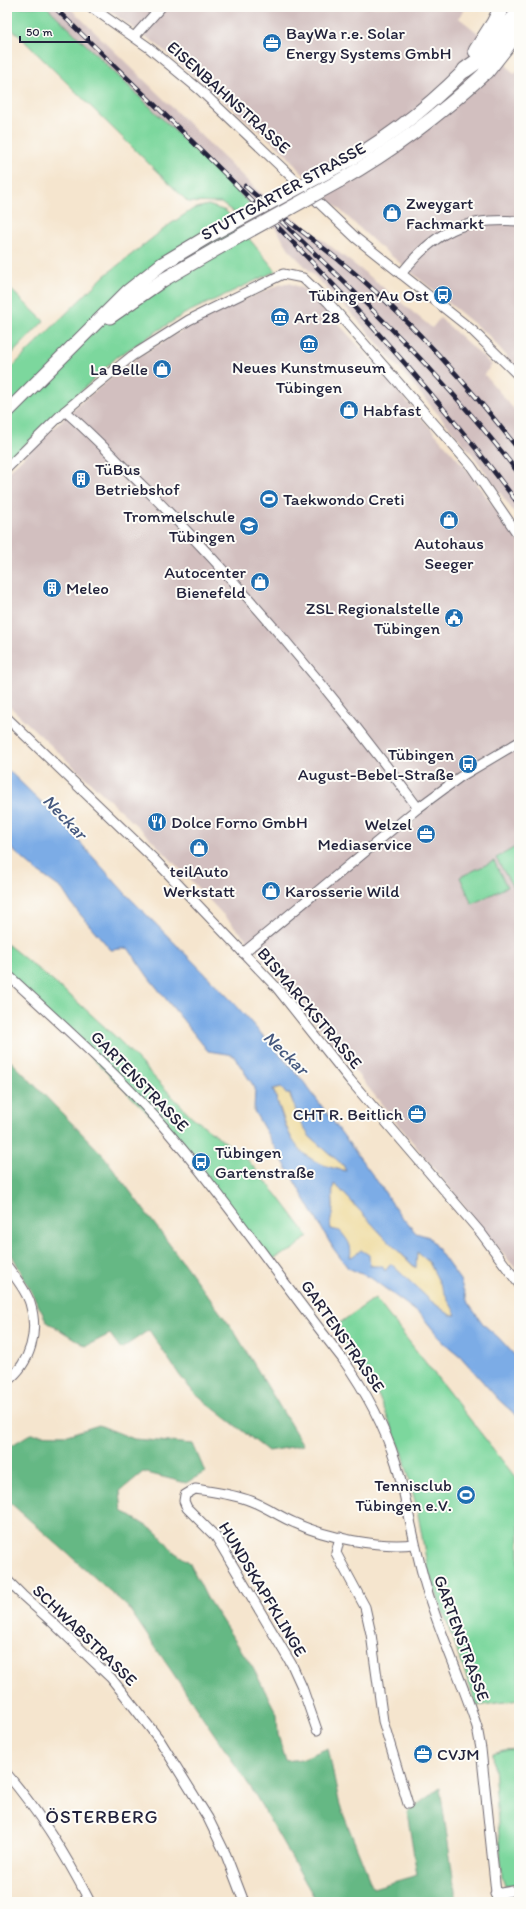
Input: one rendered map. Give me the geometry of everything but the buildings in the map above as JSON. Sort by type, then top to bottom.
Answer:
[{"type":"highway","points":[[465,70],[494,23],[502,7]]},
{"type":"highway","points":[[465,70],[479,60],[519,12]]},
{"type":"highway","points":[[486,72],[519,30]]},
{"type":"highway","points":[[486,72],[519,46]]},
{"type":"main road","name":"STUTTGARTER STRASSE","points":[[7,412],[90,330],[100,317],[145,276],[212,234],[331,170],[393,133],[431,102],[465,70]]},
{"type":"main road","name":"STUTTGARTER STRASSE","points":[[90,330],[163,280],[381,157],[420,129],[486,72]]},
{"type":"street","name":"EISENBAHNSTRASSE","points":[[91,7],[134,37],[200,90],[356,238],[472,330],[519,376]]},
{"type":"street","points":[[134,37],[161,7]]},
{"type":"street","points":[[401,274],[425,248],[444,233],[454,228],[483,221],[519,221]]},
{"type":"street","points":[[7,468],[65,411],[132,356],[189,320],[283,274],[303,278],[328,302],[471,466],[519,536]]},
{"type":"street","points":[[65,411],[85,428],[169,513],[254,603],[359,729],[418,808]]},
{"type":"street","name":"BISMARCKSTRASSE","points":[[7,718],[150,855],[277,988],[350,1080],[481,1233],[519,1284]]},
{"type":"street","points":[[243,953],[418,808],[460,777],[519,742]]},
{"type":"street","name":"GARTENSTRASSE","points":[[7,974],[109,1070],[167,1132],[226,1204],[342,1358],[367,1395],[379,1418],[401,1483],[414,1544],[435,1616],[477,1727],[481,1749],[496,1898]]},
{"type":"street","points":[[7,1266],[30,1302],[34,1323],[31,1347],[27,1357],[16,1373],[7,1381]]},
{"type":"street","name":"HUNDSKAPFKLINGE","points":[[317,1730],[302,1687],[292,1665],[216,1537],[187,1508],[184,1501],[185,1495],[195,1489],[240,1497],[261,1505],[303,1527],[340,1537],[386,1546],[414,1544]]},
{"type":"street","points":[[340,1537],[336,1553],[365,1608],[371,1634],[383,1721],[408,1804]]},
{"type":"street","name":"SCHWABSTRASSE","points":[[7,1580],[111,1678],[159,1739],[208,1818],[226,1854],[244,1902]]},
{"type":"street","points":[[7,1774],[31,1805],[66,1857],[90,1902]]},
{"type":"street","points":[[496,1898],[519,1890]]},
{"type":"shaded area","points":[[47,7],[69,7],[257,190],[368,275],[432,328],[440,318],[492,365],[484,374],[519,415],[519,519],[473,455],[356,318],[291,252],[274,226],[208,164]]},
{"type":"shaded area","points":[[104,7],[466,7],[459,18],[483,37],[514,74],[519,70],[519,370],[488,335],[378,245],[298,169],[286,154],[155,43]]},
{"type":"shaded area","points":[[289,283],[304,289],[324,308],[354,341],[467,470],[519,541],[519,1273],[254,947],[153,841],[7,704],[7,473],[79,404],[134,360],[174,335],[228,307],[279,285]]},
{"type":"green space","points":[[7,7],[47,7],[251,205],[236,214],[221,203],[188,202],[7,24]]},
{"type":"green space","points":[[208,205],[226,211],[276,271],[184,314],[117,357],[7,462],[7,372],[103,277],[169,225],[193,209]]},
{"type":"green space","points":[[7,286],[44,321],[7,359]]},
{"type":"green space","points":[[519,845],[519,886],[514,889],[496,858]]},
{"type":"green space","points":[[494,861],[507,887],[472,904],[460,877]]},
{"type":"green space","points":[[7,944],[72,997],[119,1040],[191,1116],[245,1157],[278,1196],[308,1236],[294,1249],[269,1261],[171,1136],[7,974]]},
{"type":"green space","points":[[7,1057],[103,1155],[234,1331],[303,1445],[268,1451],[195,1394],[180,1376],[149,1330],[121,1349],[110,1334],[86,1346],[47,1322],[13,1257],[7,1250]]},
{"type":"green space","name":"Tennisclub Tübingen e.V.","points":[[375,1298],[519,1482],[519,1700],[477,1706],[428,1570],[417,1509],[403,1454],[376,1390],[334,1327]]},
{"type":"green space","points":[[99,1425],[134,1439],[193,1444],[205,1472],[186,1483],[143,1472],[120,1491],[122,1511],[158,1533],[174,1552],[189,1562],[207,1598],[253,1668],[277,1714],[278,1735],[286,1761],[301,1759],[328,1748],[340,1806],[373,1888],[417,1875],[407,1812],[440,1788],[455,1891],[455,1902],[317,1902],[253,1791],[128,1607],[7,1500],[7,1448],[30,1434],[67,1435]]},
{"type":"green space","points":[[519,1749],[519,1884],[505,1885],[502,1876],[493,1753],[504,1750]]},
{"type":"sand","points":[[281,1087],[286,1094],[289,1094],[310,1137],[343,1165],[347,1171],[322,1166],[306,1156],[293,1144],[273,1089]]},
{"type":"sand","points":[[334,1184],[415,1268],[417,1251],[429,1262],[457,1315],[450,1315],[431,1301],[391,1264],[385,1271],[356,1258],[350,1257],[335,1231],[331,1229],[330,1226]]},
{"type":"water","points":[[7,769],[61,821],[124,892],[233,1002],[303,1081],[380,1185],[400,1215],[416,1233],[429,1237],[460,1280],[468,1303],[484,1325],[499,1338],[519,1360],[519,1418],[498,1399],[460,1356],[444,1343],[421,1315],[371,1278],[348,1268],[333,1248],[254,1111],[255,1088],[233,1055],[208,1051],[149,978],[128,948],[111,950],[73,906],[62,889],[38,872],[7,845]],"holes":[[[281,1087],[286,1094],[290,1094],[300,1122],[310,1137],[343,1165],[346,1171],[328,1167],[314,1161],[303,1153],[295,1144],[289,1133],[273,1089]],[[334,1184],[385,1238],[416,1268],[417,1252],[429,1262],[456,1315],[450,1315],[431,1301],[391,1264],[385,1271],[383,1266],[370,1266],[369,1255],[361,1250],[350,1257],[351,1249],[347,1240],[340,1231],[331,1229],[330,1223],[333,1207],[332,1192]]]},
{"type":"railway","points":[[54,7],[237,186],[356,308],[467,437],[519,505]]},
{"type":"railway","points":[[245,186],[351,270],[387,302],[446,363],[484,406],[519,450]]},
{"type":"railway","points":[[281,221],[435,374],[464,406],[519,474]]},
{"type":"place","name":"BayWa r.e. Solar Energy Systems GmbH","points":[[272,43]]},
{"type":"place","name":"Zweygart Fachmarkt","points":[[392,213]]},
{"type":"place","name":"Tübingen Au Ost","points":[[443,295]]},
{"type":"place","name":"Art 28","points":[[280,317]]},
{"type":"place","name":"Neues Kunstmuseum Tübingen","points":[[309,344]]},
{"type":"place","name":"La Belle","points":[[162,369]]},
{"type":"place","name":"Habfast","points":[[349,410]]},
{"type":"place","name":"TüBus Betriebshof","points":[[81,479]]},
{"type":"place","name":"Taekwondo Creti","points":[[269,499]]},
{"type":"place","name":"Autohaus Seeger","points":[[449,520]]},
{"type":"place","name":"Trommelschule Tübingen","points":[[249,526]]},
{"type":"place","name":"Autocenter Bienefeld","points":[[260,582]]},
{"type":"place","name":"Meleo","points":[[52,588]]},
{"type":"place","name":"ZSL Regionalstelle Tübingen","points":[[454,618]]},
{"type":"place","name":"Tübingen August-Bebel-Straße","points":[[468,764]]},
{"type":"place","name":"Dolce Forno GmbH","points":[[157,822]]},
{"type":"place","name":"Welzel Mediaservice","points":[[426,834]]},
{"type":"place","name":"teilAuto Werkstatt","points":[[199,848]]},
{"type":"place","name":"Karosserie Wild","points":[[271,891]]},
{"type":"place","name":"CHT R. Beitlich","points":[[417,1114]]},
{"type":"place","name":"Tübingen Gartenstraße","points":[[201,1162]]},
{"type":"place","name":"Tennisclub Tübingen e.V.","points":[[466,1495]]},
{"type":"place","name":"CVJM","points":[[423,1754]]},
{"type":"district","name":"ÖSTERBERG","points":[[102,1816]]},
{"type":"water label","name":"Neckar","points":[[65,817]]},
{"type":"water label","name":"Neckar","points":[[286,1053]]}]
